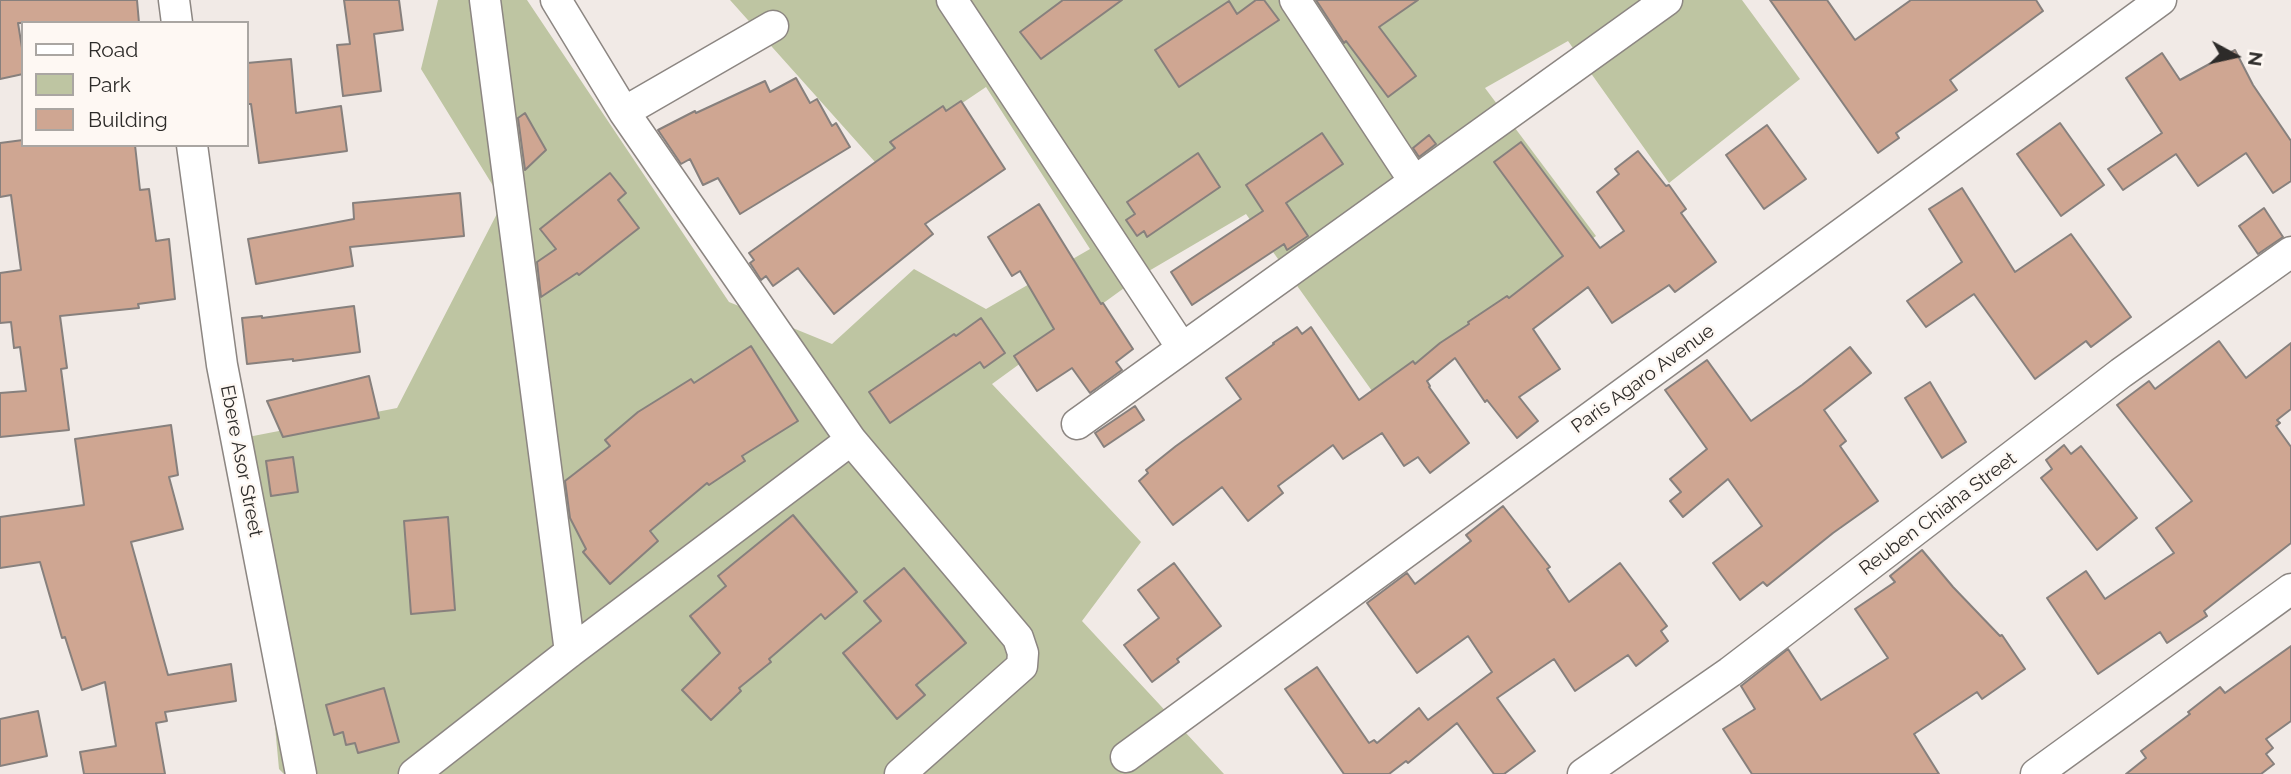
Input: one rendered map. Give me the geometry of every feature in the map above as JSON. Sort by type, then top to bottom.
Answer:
[{"type":"street","points":[[174,0],[177,21]]},
{"type":"street","points":[[485,0],[570,652]]},
{"type":"street","points":[[556,0],[624,112],[851,440],[1018,638],[1023,653],[1022,666],[900,774]]},
{"type":"street","points":[[951,0],[1182,348]]},
{"type":"street","points":[[1296,0],[1414,181]]},
{"type":"street","points":[[1077,424],[1667,0]]},
{"type":"street","name":"Paris Agaro Avenue","points":[[1126,757],[2161,0]]},
{"type":"street","points":[[624,112],[773,26]]},
{"type":"street","name":"Ebere Asor Street","points":[[192,147],[222,365],[301,774]]},
{"type":"street","name":"Reuben Chiaha Street","points":[[1583,774],[1730,672],[2121,373],[2291,252]]},
{"type":"street","points":[[414,774],[570,652],[851,440]]},
{"type":"street","points":[[2036,774],[2291,589]]},
{"type":"green space","points":[[438,0],[527,0],[729,302],[832,344],[914,269],[986,309],[1090,249],[986,87],[875,162],[730,0],[1742,0],[1800,79],[1669,183],[1568,41],[1485,88],[1596,236],[1377,398],[1246,214],[1142,275],[992,384],[1141,542],[1082,621],[1224,774],[284,774],[279,769],[248,437],[397,408],[503,202],[421,69]]},
{"type":"building","points":[[0,0],[137,0],[139,21],[21,21],[18,23],[21,74],[0,79]]},
{"type":"building","points":[[344,0],[399,0],[403,30],[374,34],[381,91],[343,96],[337,45],[350,44]]},
{"type":"building","points":[[1063,0],[1122,0],[1041,59],[1020,32]]},
{"type":"building","points":[[1256,0],[1264,0],[1279,20],[1179,87],[1155,50],[1229,1],[1237,14]]},
{"type":"building","points":[[1316,0],[1418,0],[1379,27],[1416,76],[1388,97],[1346,41],[1344,43]]},
{"type":"building","points":[[1770,0],[1827,0],[1855,40],[1911,0],[2036,0],[2043,11],[1950,80],[1957,90],[1896,133],[1899,138],[1878,153]]},
{"type":"building","points":[[2235,50],[2253,85],[2291,141],[2291,181],[2273,193],[2246,153],[2198,186],[2176,154],[2123,190],[2108,169],[2162,133],[2126,78],[2162,53],[2180,80]]},
{"type":"building","points":[[291,59],[296,113],[341,106],[347,151],[259,163],[251,104],[248,104],[248,63]]},
{"type":"building","points":[[796,78],[810,103],[817,99],[832,126],[836,123],[850,147],[740,214],[718,178],[703,185],[690,159],[681,164],[658,130],[765,81],[770,92]]},
{"type":"building","points":[[961,101],[1005,169],[925,224],[933,234],[834,314],[798,268],[773,286],[766,276],[761,280],[750,263],[754,260],[749,253],[895,148],[890,142],[943,106],[946,111]]},
{"type":"building","points":[[525,113],[546,150],[525,170],[518,118]]},
{"type":"building","points":[[2060,123],[2104,185],[2061,216],[2017,154]]},
{"type":"building","points":[[1767,125],[1806,179],[1764,209],[1726,155]]},
{"type":"building","points":[[1322,133],[1343,164],[1286,203],[1308,236],[1287,250],[1284,244],[1192,305],[1171,272],[1263,211],[1246,185]]},
{"type":"building","points":[[1429,135],[1436,144],[1419,157],[1413,148]]},
{"type":"building","points":[[21,140],[21,147],[135,147],[140,190],[149,189],[156,241],[169,239],[175,299],[138,304],[139,308],[60,316],[67,368],[61,369],[69,430],[0,437],[0,393],[26,391],[20,347],[14,348],[11,322],[0,323],[0,273],[21,270],[11,195],[0,197],[0,143]]},
{"type":"building","points":[[1521,142],[1600,248],[1624,231],[1597,192],[1619,174],[1615,169],[1638,151],[1666,186],[1669,185],[1686,209],[1681,213],[1716,262],[1675,292],[1669,285],[1612,323],[1588,287],[1533,329],[1560,369],[1519,397],[1538,421],[1517,438],[1487,400],[1485,402],[1455,358],[1427,381],[1469,443],[1430,473],[1418,457],[1404,466],[1382,433],[1343,459],[1333,445],[1278,486],[1283,493],[1248,521],[1222,487],[1173,525],[1139,481],[1148,473],[1146,470],[1241,399],[1226,378],[1273,343],[1297,327],[1302,334],[1311,327],[1359,400],[1413,361],[1415,364],[1469,324],[1468,322],[1507,296],[1509,298],[1563,256],[1494,162]]},
{"type":"building","points":[[1198,153],[1220,187],[1147,237],[1144,231],[1137,236],[1126,220],[1135,214],[1127,202]]},
{"type":"building","points":[[610,173],[626,193],[618,200],[639,228],[579,275],[577,273],[541,297],[537,262],[556,249],[540,229]]},
{"type":"building","points":[[1962,188],[2015,272],[2071,234],[2131,317],[2091,347],[2086,341],[2035,379],[1974,294],[1926,327],[1907,301],[1962,262],[1929,209]]},
{"type":"building","points":[[460,193],[464,236],[350,247],[353,266],[256,284],[248,239],[354,219],[353,203]]},
{"type":"building","points":[[1039,204],[1101,304],[1103,303],[1133,349],[1116,362],[1122,370],[1090,393],[1072,368],[1037,391],[1014,356],[1054,329],[1020,271],[1012,276],[988,237]]},
{"type":"building","points":[[2264,208],[2283,237],[2258,254],[2239,226]]},
{"type":"building","points":[[354,306],[360,352],[247,364],[242,318],[262,318]]},
{"type":"building","points":[[981,318],[1005,353],[984,368],[980,362],[890,423],[869,392]]},
{"type":"building","points":[[2219,341],[2246,378],[2291,343],[2291,409],[2277,420],[2280,423],[2276,426],[2291,447],[2291,543],[2204,611],[2207,616],[2167,643],[2160,632],[2098,674],[2047,598],[2086,571],[2105,599],[2174,553],[2156,528],[2192,501],[2117,405],[2149,381],[2155,389]]},
{"type":"building","points":[[751,346],[798,421],[742,456],[745,461],[709,485],[707,483],[650,531],[658,541],[610,584],[583,552],[586,549],[570,518],[565,481],[610,446],[605,440],[638,412],[691,379],[694,383]]},
{"type":"building","points":[[1850,347],[1871,373],[1824,410],[1846,441],[1840,446],[1878,501],[1767,586],[1763,582],[1740,600],[1713,563],[1762,526],[1728,479],[1683,517],[1670,501],[1681,492],[1670,479],[1707,449],[1665,390],[1707,360],[1751,421]]},
{"type":"building","points":[[369,376],[379,418],[283,437],[267,401]]},
{"type":"building","points":[[1930,382],[1966,442],[1942,458],[1905,398]]},
{"type":"building","points":[[1135,406],[1144,420],[1104,447],[1095,433]]},
{"type":"building","points":[[171,425],[178,475],[169,477],[183,529],[131,542],[168,675],[231,664],[236,701],[165,712],[167,721],[156,723],[165,774],[84,774],[80,752],[116,746],[105,682],[82,690],[65,637],[62,638],[40,562],[0,568],[0,517],[84,505],[75,439]]},
{"type":"building","points":[[2064,445],[2071,454],[2081,446],[2137,518],[2097,550],[2041,478],[2052,469],[2046,460]]},
{"type":"building","points":[[293,457],[298,492],[271,496],[266,461]]},
{"type":"building","points":[[1503,506],[1550,567],[1547,569],[1569,602],[1620,563],[1667,626],[1661,631],[1668,641],[1636,666],[1628,655],[1575,691],[1554,659],[1497,698],[1535,751],[1504,774],[1494,774],[1457,723],[1408,763],[1406,761],[1389,774],[1344,774],[1285,689],[1317,667],[1369,743],[1374,740],[1377,743],[1419,708],[1428,720],[1492,672],[1468,636],[1417,673],[1367,603],[1407,573],[1415,584],[1471,541],[1466,535]]},
{"type":"building","points":[[793,515],[857,592],[825,619],[821,614],[769,659],[771,662],[739,688],[741,691],[711,720],[682,690],[720,653],[690,616],[726,586],[718,576]]},
{"type":"building","points":[[448,517],[455,610],[411,614],[404,521]]},
{"type":"building","points":[[1922,550],[1953,587],[2000,636],[2002,635],[2025,669],[1982,699],[1977,692],[1914,734],[1939,774],[1752,774],[1723,729],[1755,709],[1741,686],[1788,649],[1821,700],[1888,658],[1855,609],[1895,582],[1890,576]]},
{"type":"building","points":[[1174,563],[1221,626],[1177,659],[1179,662],[1152,682],[1124,645],[1159,618],[1138,590]]},
{"type":"building","points":[[904,568],[966,643],[916,685],[925,695],[897,719],[843,653],[881,621],[864,601]]},
{"type":"building","points":[[2291,646],[2291,721],[2266,739],[2273,748],[2266,754],[2274,764],[2261,774],[2126,774],[2146,758],[2141,751],[2220,687],[2225,693]]},
{"type":"building","points":[[384,688],[399,742],[358,753],[355,743],[346,745],[343,732],[334,735],[326,705]]},
{"type":"building","points":[[38,711],[47,756],[0,766],[0,719]]}]
